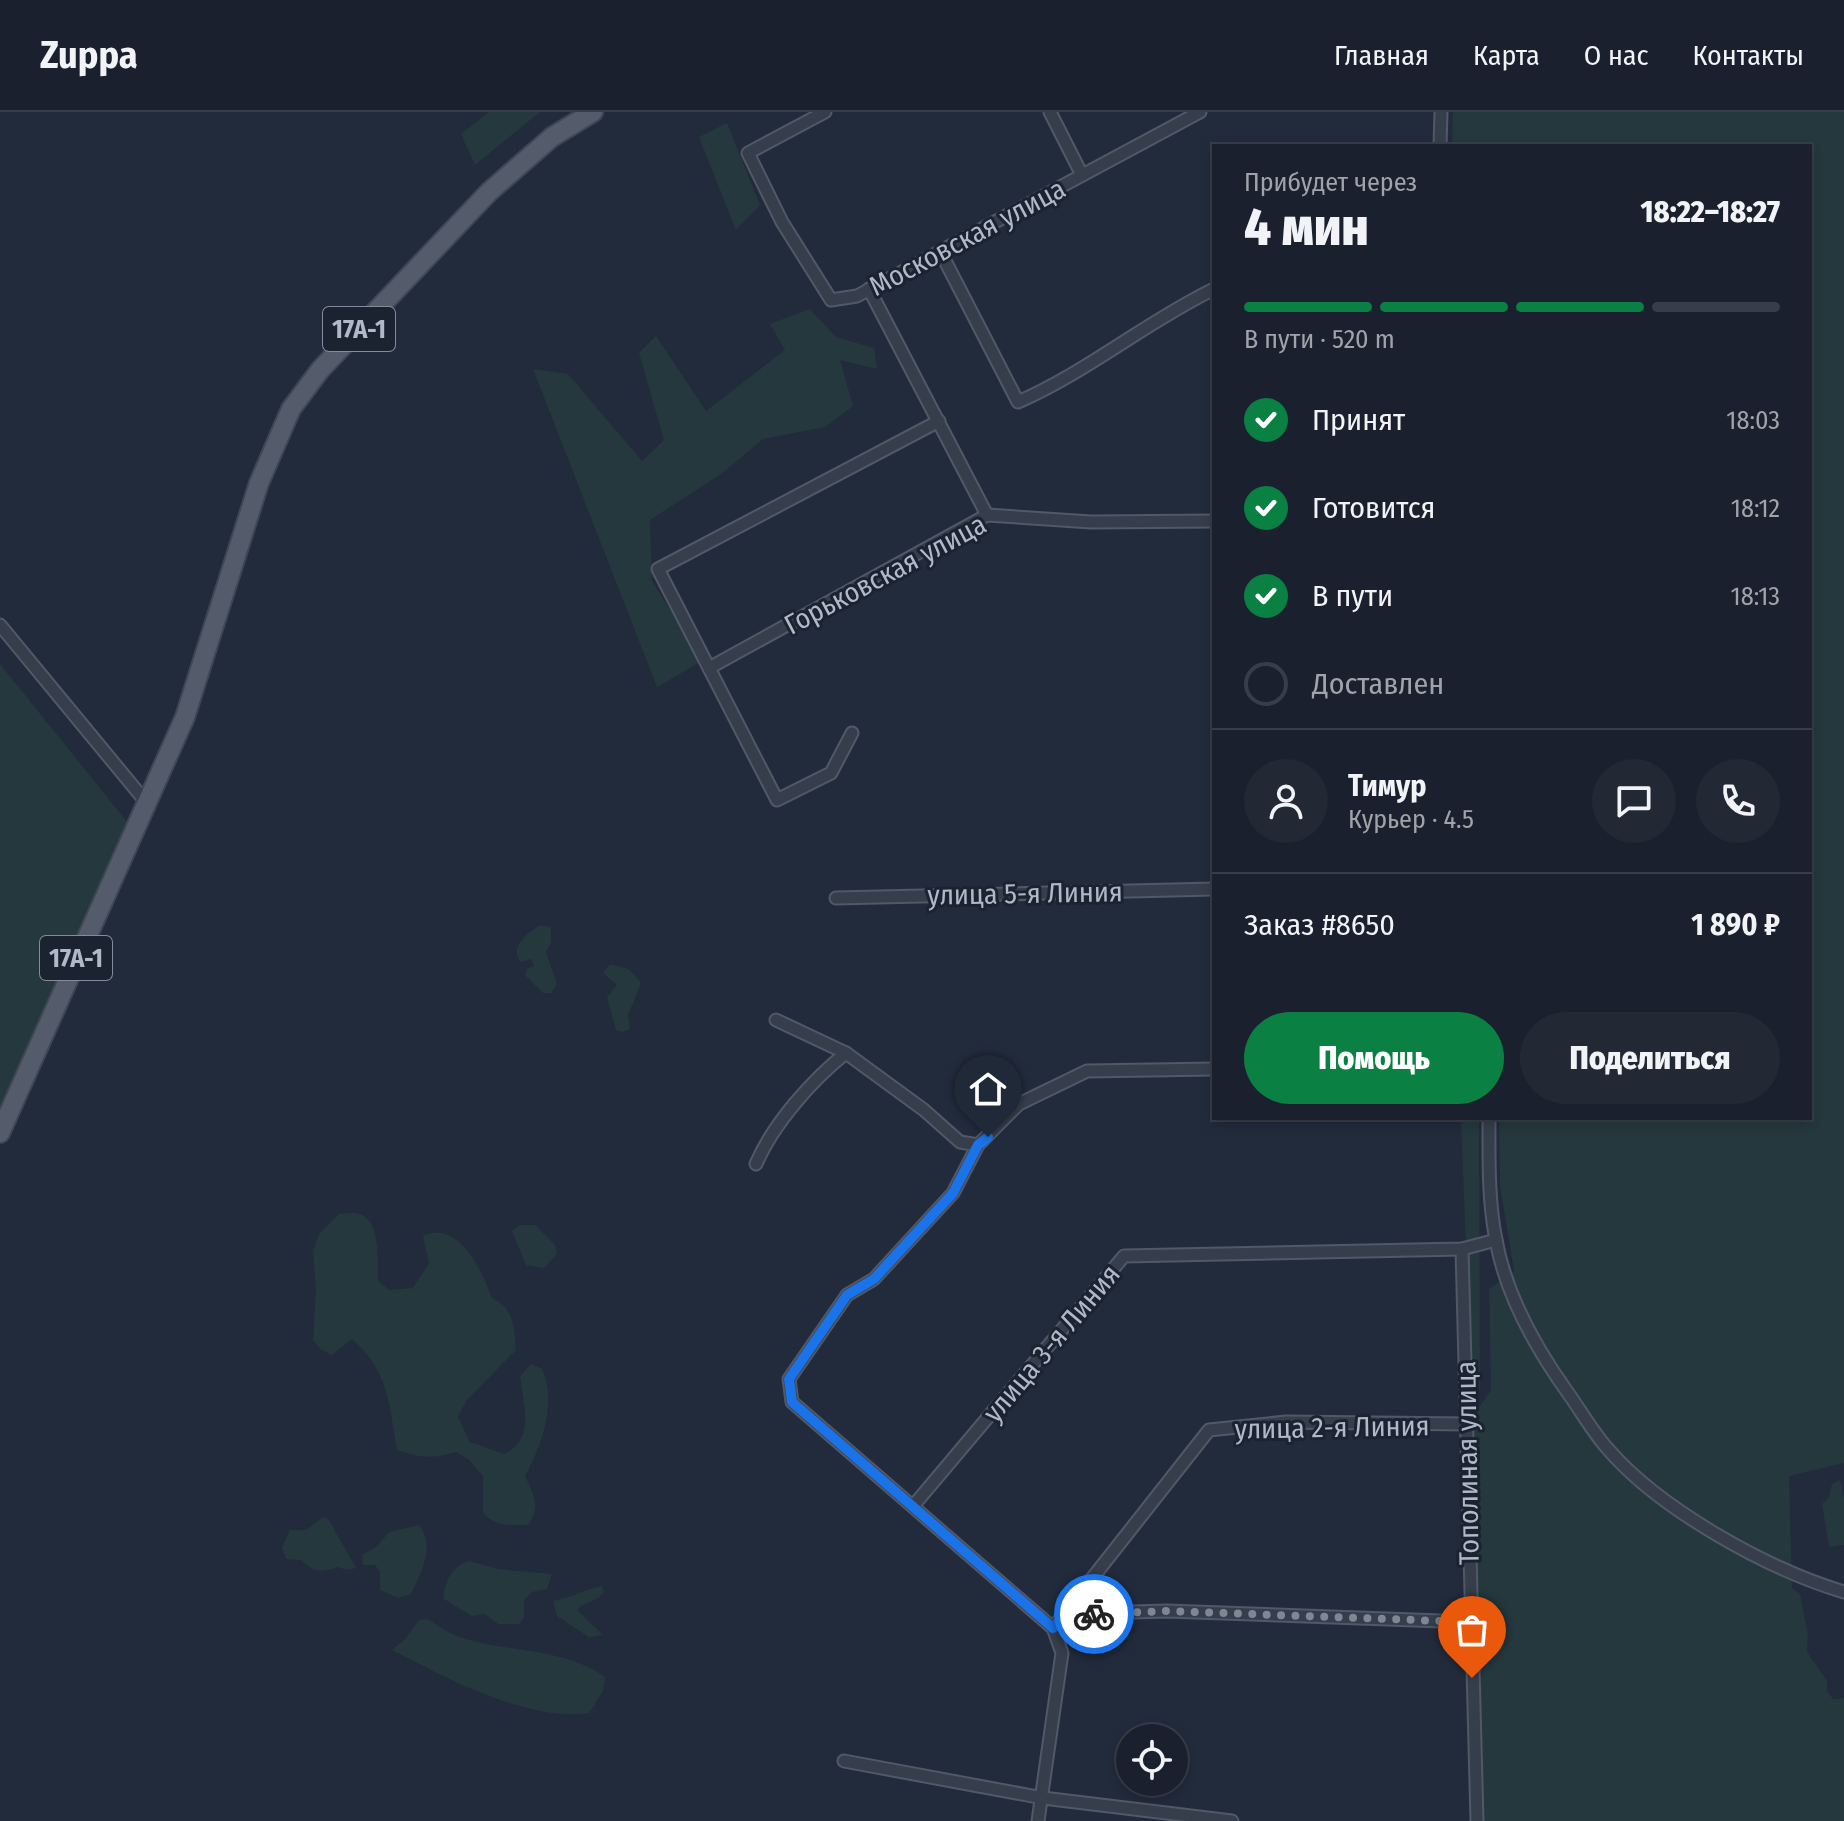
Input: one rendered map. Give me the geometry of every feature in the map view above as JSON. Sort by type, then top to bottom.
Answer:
[{"type":"main road","name":"17А-1","points":[[0,1133],[185,717],[259,483],[291,409],[320,370],[489,192],[552,137],[593,112]]},
{"type":"street","name":"Московская улица","points":[[825,112],[748,153],[782,222],[831,300],[857,296],[1200,112]]},
{"type":"street","points":[[1050,112],[1082,175]]},
{"type":"street","points":[[1440,144],[1441,112]]},
{"type":"street","points":[[940,251],[1018,402],[1047,389],[1153,321],[1212,290]]},
{"type":"street","points":[[869,289],[987,515]]},
{"type":"street","points":[[852,733],[831,773],[777,800],[658,569],[939,421]]},
{"type":"street","name":"Горьковская улица","points":[[709,668],[987,515],[1091,522],[1212,521]]},
{"type":"street","points":[[0,625],[146,802]]},
{"type":"street","name":"улица 5-я Линия","points":[[836,898],[1212,889]]},
{"type":"street","points":[[776,1020],[846,1053],[924,1110],[960,1142],[978,1145]]},
{"type":"street","points":[[756,1164],[762,1149],[819,1075],[846,1053]]},
{"type":"street","points":[[1038,1821],[1062,1653],[1053,1628],[792,1402],[789,1379],[847,1295],[874,1279],[953,1193],[978,1145],[1019,1104],[1087,1071],[1212,1069]]},
{"type":"street","points":[[1489,1120],[1490,1194],[1496,1240],[1509,1287],[1545,1362],[1606,1447],[1675,1509],[1781,1568],[1816,1584],[1844,1592]]},
{"type":"street","name":"улица 3-я Линия","points":[[914,1505],[1124,1256],[1462,1249],[1496,1240]]},
{"type":"street","name":"Тополиная улица","points":[[1462,1249],[1469,1622],[1477,1821]]},
{"type":"street","name":"улица 2-я Линия","points":[[1053,1628],[1209,1430],[1286,1422],[1466,1424]]},
{"type":"street","points":[[1065,1614],[1167,1611],[1469,1622]]},
{"type":"street","points":[[844,1761],[1043,1798],[1232,1821]]},
{"type":"green space","points":[[489,112],[540,112],[475,165],[461,134]]},
{"type":"green space","points":[[1453,112],[1844,112],[1844,1463],[1789,1476],[1792,1588],[1800,1594],[1808,1635],[1807,1652],[1827,1681],[1827,1691],[1833,1699],[1844,1698],[1844,1821],[1482,1821],[1474,1415],[1491,1390],[1489,1289],[1514,1271],[1500,1186],[1499,1120],[1812,1120],[1812,144],[1452,144]]},
{"type":"green space","points":[[727,123],[760,205],[736,230],[699,137]]},
{"type":"green space","points":[[810,309],[836,337],[874,348],[877,369],[840,360],[853,406],[825,427],[763,439],[721,474],[650,520],[652,581],[702,661],[657,687],[533,369],[568,374],[642,461],[664,440],[639,353],[656,336],[706,411],[785,350],[770,324]]},
{"type":"green space","points":[[0,664],[128,823],[0,1111]]},
{"type":"green space","points":[[540,925],[551,927],[551,943],[546,952],[557,984],[551,993],[543,993],[525,975],[527,969],[534,966],[531,959],[521,962],[517,951],[521,941]]},
{"type":"green space","points":[[610,964],[629,969],[641,983],[628,1015],[630,1029],[622,1032],[616,1030],[607,997],[617,985],[603,973]]},
{"type":"green space","points":[[1461,1120],[1479,1120],[1480,1389],[1471,1384]]},
{"type":"green space","points":[[339,1214],[359,1214],[372,1225],[377,1243],[378,1281],[389,1290],[413,1288],[429,1263],[423,1236],[436,1233],[448,1235],[467,1250],[492,1298],[509,1313],[516,1350],[466,1401],[458,1417],[470,1442],[504,1454],[514,1447],[524,1430],[525,1409],[520,1376],[531,1364],[542,1369],[548,1409],[542,1438],[525,1476],[535,1507],[528,1525],[498,1523],[483,1513],[483,1476],[468,1459],[456,1452],[426,1457],[397,1450],[389,1404],[374,1364],[352,1339],[332,1355],[320,1349],[313,1340],[316,1289],[313,1251],[319,1234]]},
{"type":"green space","points":[[520,1225],[535,1225],[555,1245],[557,1254],[544,1268],[526,1265],[512,1231]]},
{"type":"green space","points":[[1840,1480],[1844,1498],[1844,1545],[1829,1547],[1822,1504],[1829,1497],[1832,1484]]},
{"type":"green space","points":[[323,1517],[329,1520],[356,1568],[347,1570],[337,1567],[318,1571],[301,1560],[286,1559],[282,1548],[290,1530],[306,1530]]},
{"type":"green space","points":[[419,1525],[426,1542],[425,1560],[411,1594],[398,1598],[380,1590],[380,1572],[375,1565],[363,1565],[362,1555],[376,1547],[389,1532]]},
{"type":"green space","points":[[469,1561],[498,1569],[552,1574],[547,1589],[532,1592],[524,1601],[524,1617],[519,1624],[498,1624],[485,1614],[472,1616],[444,1599],[450,1576],[458,1566]]},
{"type":"green space","points":[[602,1586],[604,1592],[601,1595],[577,1610],[603,1635],[589,1637],[557,1616],[553,1601]]},
{"type":"green space","points":[[427,1619],[460,1637],[571,1660],[605,1677],[603,1691],[589,1713],[565,1714],[540,1711],[487,1695],[392,1650],[419,1620]]},
{"type":"way so far","points":[[1094,1614],[1167,1611],[1469,1622],[1472,1678]]},
{"type":"route","points":[[988,1137],[978,1145],[953,1193],[874,1279],[847,1295],[789,1379],[792,1402],[1053,1628],[1065,1614],[1094,1614]]}]
